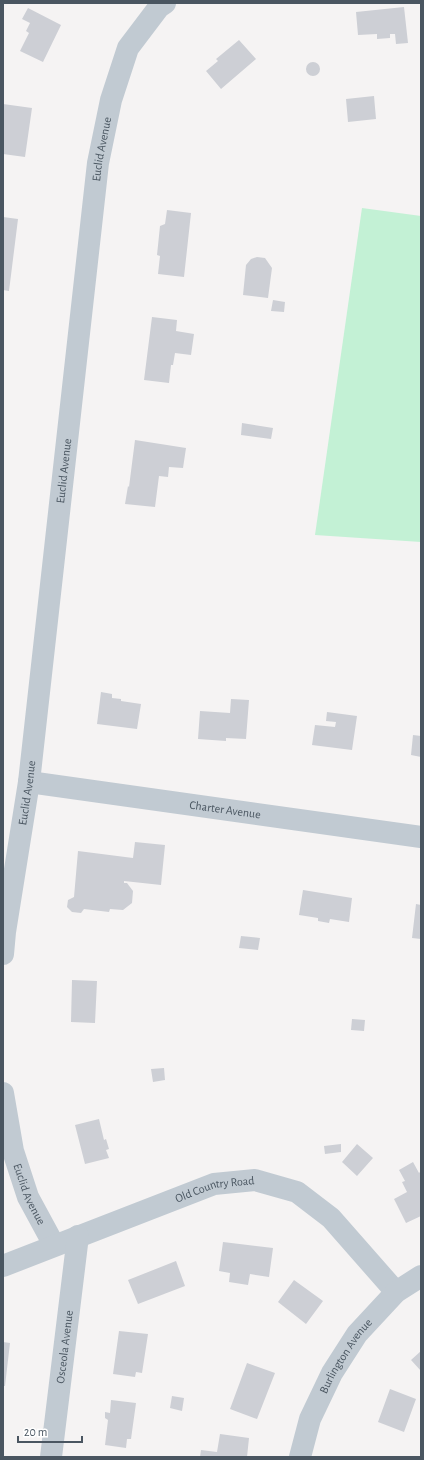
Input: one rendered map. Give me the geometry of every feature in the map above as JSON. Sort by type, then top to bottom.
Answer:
[{"type":"street","name":"Euclid Avenue","points":[[3,954],[4,932],[29,782],[98,163],[111,100],[128,48],[159,7],[165,3]]},
{"type":"street","name":"Charter Avenue","points":[[29,782],[421,837]]},
{"type":"street","name":"Euclid Avenue","points":[[3,1093],[13,1152],[28,1197],[54,1245]]},
{"type":"street","name":"Old Country Road","points":[[3,1266],[214,1184],[255,1180],[297,1192],[331,1218],[396,1292]]},
{"type":"street","name":"Osceola Avenue","points":[[51,1457],[78,1236]]},
{"type":"street","name":"Burlington Avenue","points":[[305,1456],[310,1419],[332,1373],[357,1334],[396,1292],[421,1276]]},
{"type":"green space","points":[[362,208],[421,216],[421,542],[315,535]]},
{"type":"building","points":[[404,7],[408,43],[396,44],[395,34],[390,34],[390,38],[377,39],[377,34],[358,35],[356,12]]},
{"type":"building","points":[[28,8],[61,25],[43,62],[20,51],[29,33],[26,31],[30,23],[22,19]]},
{"type":"building","points":[[239,40],[256,59],[221,89],[206,71],[218,61],[216,59]]},
{"type":"building","points":[[310,62],[316,62],[320,66],[320,72],[316,76],[310,76],[306,72],[306,66]]},
{"type":"building","points":[[374,96],[376,119],[348,122],[346,99]]},
{"type":"building","points":[[3,104],[32,108],[25,157],[3,154]]},
{"type":"building","points":[[167,210],[191,213],[184,277],[158,274],[160,256],[157,255],[160,226],[165,224]]},
{"type":"building","points":[[3,217],[18,219],[9,291],[3,290]]},
{"type":"building","points":[[257,257],[265,258],[272,268],[268,298],[243,295],[246,265],[251,259]]},
{"type":"building","points":[[273,300],[285,302],[284,312],[271,311]]},
{"type":"building","points":[[152,317],[177,320],[176,331],[194,334],[191,355],[175,353],[173,365],[171,365],[169,383],[144,380]]},
{"type":"building","points":[[242,423],[273,428],[271,439],[241,435]]},
{"type":"building","points":[[135,440],[186,448],[183,468],[169,467],[168,477],[159,476],[155,507],[125,504],[128,486],[129,487]]},
{"type":"building","points":[[101,692],[112,694],[112,698],[121,699],[121,701],[141,704],[137,729],[97,724]]},
{"type":"building","points":[[231,699],[249,700],[246,739],[226,738],[226,741],[198,739],[200,711],[230,713]]},
{"type":"building","points":[[327,712],[357,716],[352,750],[312,745],[315,725],[335,727],[336,722],[326,721]]},
{"type":"building","points":[[413,735],[421,736],[421,757],[411,755]]},
{"type":"building","points":[[135,842],[165,845],[161,885],[124,881],[124,883],[127,883],[133,891],[132,903],[123,910],[110,909],[109,912],[84,909],[81,913],[72,912],[67,907],[68,900],[74,897],[78,851],[133,858]]},
{"type":"building","points":[[303,890],[352,898],[349,922],[330,919],[329,923],[318,921],[318,918],[299,915]]},
{"type":"building","points":[[416,904],[421,905],[421,939],[412,938]]},
{"type":"building","points":[[241,936],[260,938],[258,950],[239,948]]},
{"type":"building","points":[[72,980],[97,981],[95,1023],[71,1022]]},
{"type":"building","points":[[352,1019],[365,1020],[364,1031],[351,1030]]},
{"type":"building","points":[[164,1068],[165,1080],[153,1082],[151,1069]]},
{"type":"building","points":[[99,1119],[104,1140],[106,1139],[109,1149],[106,1150],[109,1158],[85,1164],[75,1125]]},
{"type":"building","points":[[341,1144],[341,1152],[325,1154],[324,1146]]},
{"type":"building","points":[[357,1144],[373,1158],[357,1176],[342,1162]]},
{"type":"building","points":[[413,1162],[419,1173],[421,1171],[421,1216],[406,1223],[394,1199],[407,1192],[402,1182],[405,1181],[399,1170]]},
{"type":"building","points":[[223,1242],[273,1248],[269,1277],[250,1274],[248,1285],[229,1282],[230,1273],[219,1271]]},
{"type":"building","points":[[176,1261],[185,1286],[138,1304],[128,1280]]},
{"type":"building","points":[[294,1280],[323,1301],[306,1324],[278,1302]]},
{"type":"building","points":[[119,1331],[148,1334],[142,1373],[136,1372],[135,1377],[113,1374]]},
{"type":"building","points":[[3,1342],[10,1343],[5,1386],[3,1386]]},
{"type":"building","points":[[421,1351],[421,1371],[411,1360]]},
{"type":"building","points":[[247,1363],[275,1373],[257,1419],[230,1409]]},
{"type":"building","points":[[390,1389],[416,1399],[404,1432],[378,1422]]},
{"type":"building","points":[[172,1396],[184,1398],[182,1411],[170,1408]]},
{"type":"building","points":[[111,1400],[136,1403],[131,1439],[127,1439],[126,1448],[105,1445],[108,1420],[105,1418],[105,1412],[110,1413]]},
{"type":"building","points":[[220,1434],[249,1438],[247,1457],[200,1457],[201,1450],[217,1452]]}]
